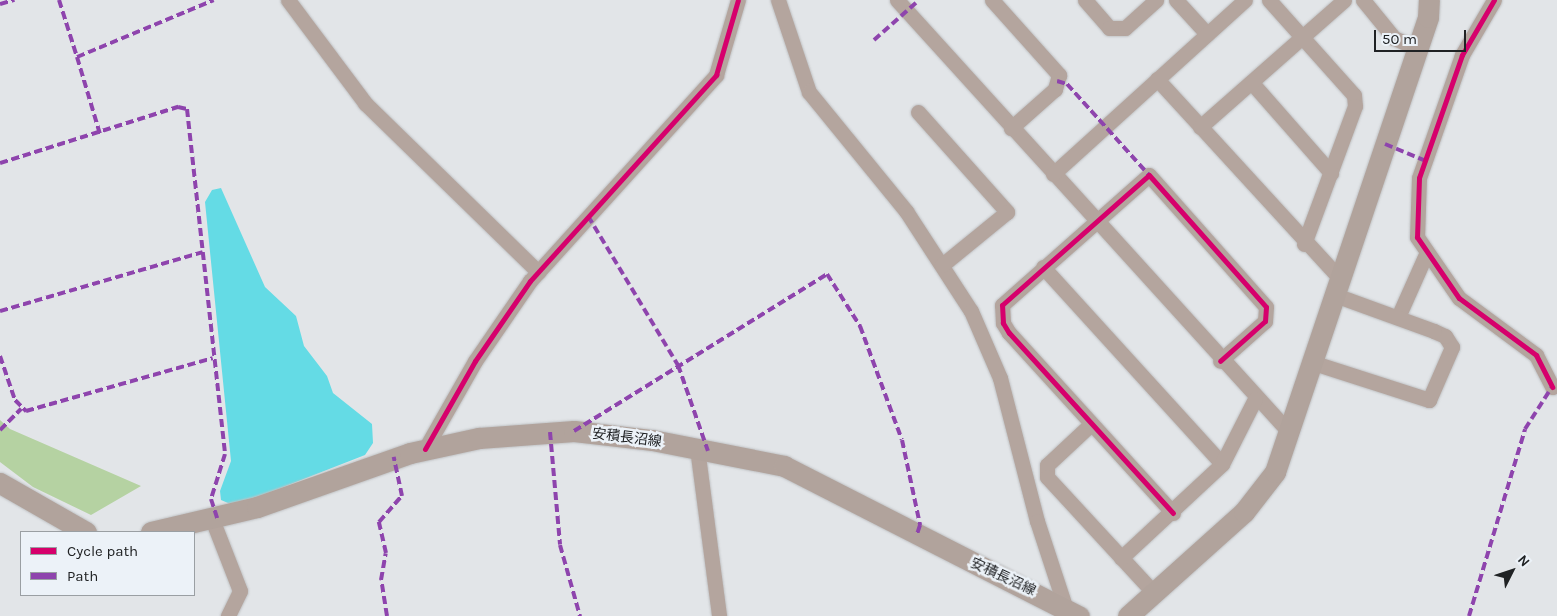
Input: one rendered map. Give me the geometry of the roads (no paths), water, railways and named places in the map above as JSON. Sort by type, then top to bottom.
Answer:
[{"type":"main road","points":[[1128,616],[1155,594],[1264,489],[1290,432],[1314,363],[1430,0]]},
{"type":"main road","name":"安積長沼線","points":[[156,531],[212,519],[424,449],[479,438],[574,431],[697,448],[784,466],[809,477],[993,574],[1072,611]]},
{"type":"main road","points":[[0,483],[84,531]]},
{"type":"street","points":[[288,0],[365,104],[538,272]]},
{"type":"street","points":[[424,449],[501,320],[538,272],[716,75],[738,0]]},
{"type":"street","points":[[778,0],[809,92],[868,161],[942,265],[971,311],[1000,378],[1037,521],[1072,611]]},
{"type":"street","points":[[898,0],[1220,361],[1255,399],[1290,432]]},
{"type":"street","points":[[992,0],[1059,75],[1055,89],[1011,128]]},
{"type":"street","points":[[1085,0],[1110,28],[1125,28],[1156,0]]},
{"type":"street","points":[[1176,0],[1207,34]]},
{"type":"street","points":[[1052,174],[1245,0]]},
{"type":"street","points":[[1270,0],[1354,95],[1355,106],[1304,244]]},
{"type":"street","points":[[1200,128],[1344,0]]},
{"type":"street","points":[[1363,0],[1394,38],[1416,48]]},
{"type":"street","points":[[1494,0],[1462,55],[1419,178],[1416,224],[1426,254],[1460,298],[1536,355],[1552,387]]},
{"type":"street","points":[[1157,79],[1304,244],[1338,287],[1398,317],[1445,336],[1452,347],[1429,400],[1314,363]]},
{"type":"street","points":[[1252,83],[1331,173]]},
{"type":"street","points":[[918,112],[1007,212],[942,265]]},
{"type":"street","points":[[1172,513],[1003,323],[1002,305],[1149,175],[1266,307],[1266,321],[1220,361]]},
{"type":"street","points":[[1398,317],[1426,254]]},
{"type":"street","points":[[1044,268],[1222,464]]},
{"type":"street","points":[[1121,558],[1172,513],[1222,464],[1255,399]]},
{"type":"street","points":[[1091,424],[1047,465],[1047,477],[1155,594]]},
{"type":"street","points":[[697,448],[719,616]]},
{"type":"street","points":[[212,519],[240,591],[228,616]]},
{"type":"water","points":[[221,188],[265,287],[296,316],[304,346],[327,376],[333,393],[372,424],[373,443],[365,455],[235,506],[221,500],[220,491],[231,461],[205,202],[212,190]]}]
